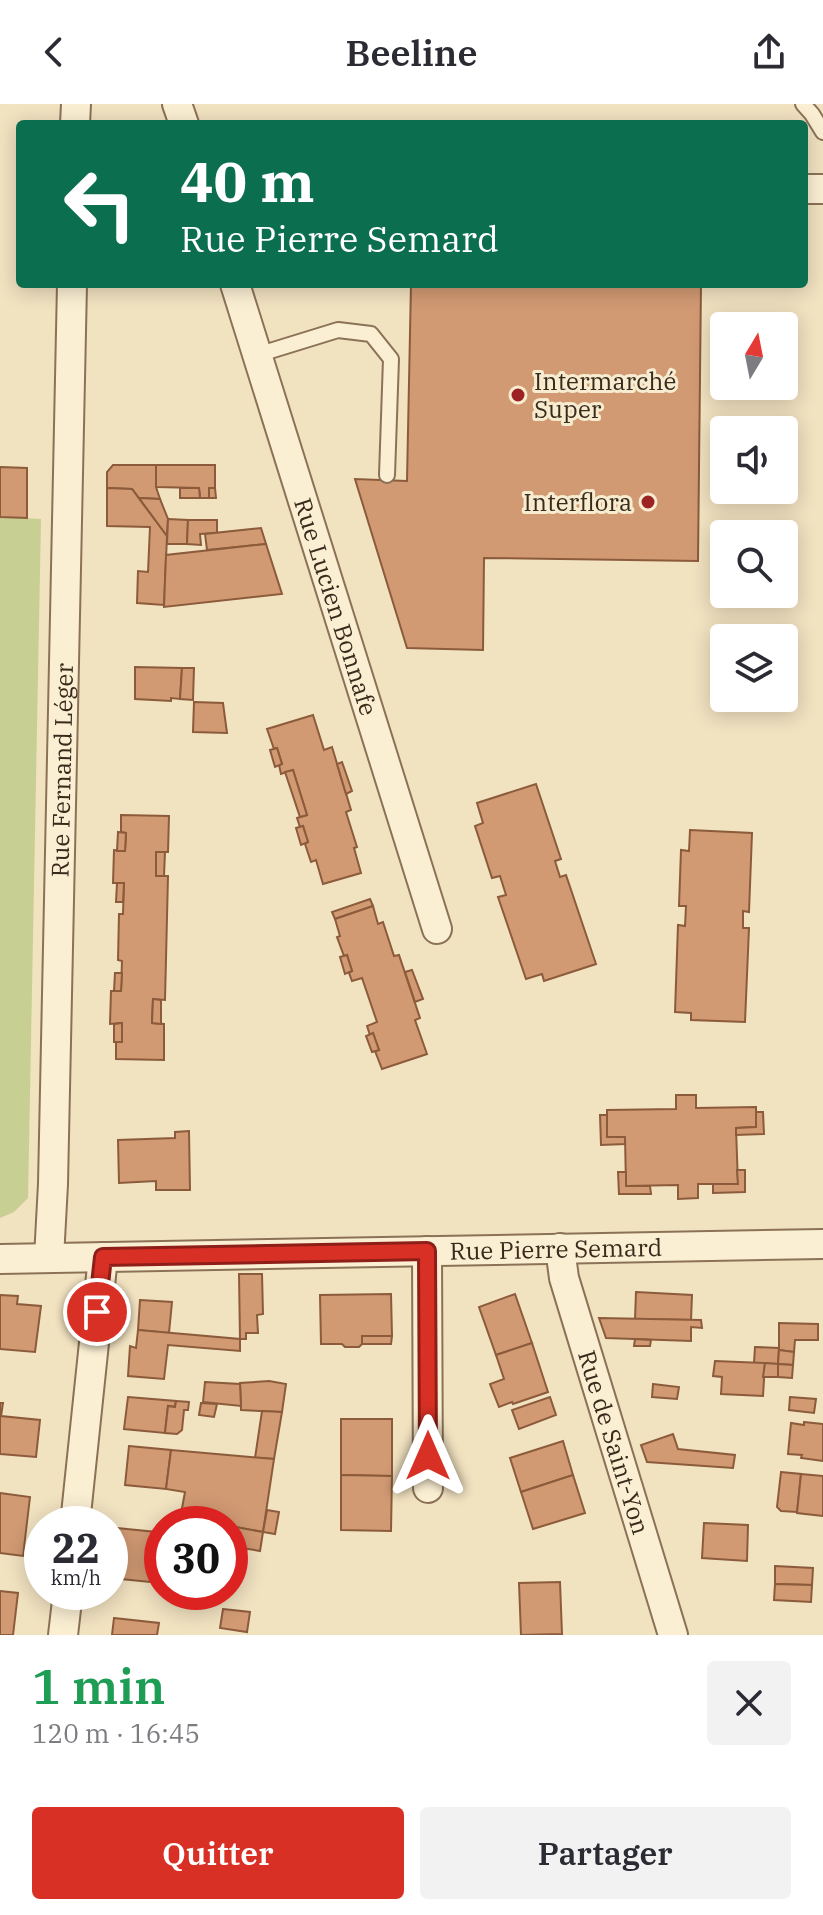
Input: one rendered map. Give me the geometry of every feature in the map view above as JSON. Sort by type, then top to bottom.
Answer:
[{"type":"street","name":"Rue Fernand Léger","points":[[49,1258],[72,288]]},
{"type":"street","name":"Rue Lucien Bonnafe","points":[[236,288],[437,929]]},
{"type":"street","name":"Rue Pierre Semard","points":[[0,1259],[823,1244]]},
{"type":"street","name":"Rue de Saint-Yon","points":[[560,1248],[564,1278],[673,1635]]},
{"type":"street","points":[[427,1251],[428,1488]]},
{"type":"street","points":[[77,1506],[103,1257]]},
{"type":"street","points":[[63,1635],[66,1610]]},
{"type":"lane","points":[[803,104],[823,132]]},
{"type":"lane","points":[[257,355],[338,330],[371,334],[391,359],[387,475]]},
{"type":"green space","points":[[0,517],[41,519],[28,1198],[14,1212],[0,1218]]},
{"type":"building","points":[[411,288],[701,288],[698,561],[484,558],[483,650],[407,648],[355,479],[407,481]]},
{"type":"building","points":[[113,465],[156,465],[156,487],[160,499],[139,498],[132,489],[107,488],[107,472]]},
{"type":"building","points":[[156,465],[215,465],[215,488],[209,488],[209,498],[200,498],[199,488],[156,487]]},
{"type":"building","points":[[0,467],[27,468],[27,518],[0,517]]},
{"type":"building","points":[[107,488],[132,489],[167,536],[164,605],[137,603],[138,571],[148,572],[150,527],[107,526]]},
{"type":"building","points":[[180,488],[199,488],[200,498],[180,498]]},
{"type":"building","points":[[209,488],[215,488],[216,498],[209,498]]},
{"type":"building","points":[[139,498],[160,499],[168,519],[167,536]]},
{"type":"building","points":[[168,519],[188,520],[187,544],[167,544]]},
{"type":"building","points":[[188,520],[217,520],[217,533],[200,534],[201,545],[187,544]]},
{"type":"building","points":[[261,528],[266,544],[207,550],[205,534]]},
{"type":"building","points":[[266,544],[282,594],[164,607],[166,555]]},
{"type":"building","points":[[135,667],[182,668],[180,699],[135,699]]},
{"type":"building","points":[[182,668],[194,668],[193,700],[180,699]]},
{"type":"building","points":[[194,702],[223,703],[227,733],[193,732]]},
{"type":"building","points":[[313,715],[324,750],[332,747],[351,810],[346,812],[361,873],[323,884],[316,860],[311,862],[303,826],[300,827],[297,818],[307,815],[293,770],[281,774],[279,765],[282,764],[267,729]]},
{"type":"building","points":[[277,748],[282,764],[275,767],[270,750]]},
{"type":"building","points":[[342,762],[352,791],[346,794],[337,764]]},
{"type":"building","points":[[293,770],[307,815],[300,817],[285,772]]},
{"type":"building","points":[[536,784],[561,859],[555,861],[560,877],[566,875],[596,964],[544,981],[542,974],[526,979],[498,897],[506,895],[500,876],[492,878],[475,826],[483,823],[477,803]]},
{"type":"building","points":[[121,815],[169,816],[168,852],[156,852],[156,876],[168,876],[165,1000],[153,999],[152,1023],[164,1024],[164,1060],[116,1059],[116,1042],[122,1042],[122,1023],[110,1024],[111,991],[121,991],[119,914],[123,914],[124,883],[113,883],[114,850],[125,851],[126,833],[121,832]]},
{"type":"building","points":[[303,826],[308,842],[301,845],[296,828]]},
{"type":"building","points":[[690,830],[752,833],[749,912],[743,911],[743,928],[749,928],[745,1022],[691,1020],[691,1013],[675,1012],[678,925],[685,926],[686,906],[679,906],[681,850],[689,851]]},
{"type":"building","points":[[118,832],[126,833],[125,851],[117,851]]},
{"type":"building","points":[[156,852],[165,852],[164,876],[156,876]]},
{"type":"building","points":[[117,883],[124,883],[123,902],[116,902]]},
{"type":"building","points":[[370,899],[373,906],[335,919],[332,912]]},
{"type":"building","points":[[373,906],[378,924],[383,922],[394,956],[399,955],[420,1018],[415,1020],[427,1054],[382,1069],[375,1051],[379,1050],[367,1026],[377,1022],[362,978],[352,981],[347,955],[344,956],[337,937],[340,936],[335,919]]},
{"type":"building","points":[[347,955],[352,971],[345,974],[340,957]]},
{"type":"building","points":[[412,970],[423,999],[415,1002],[405,972]]},
{"type":"building","points":[[115,973],[122,973],[121,991],[114,991]]},
{"type":"building","points":[[153,999],[161,1000],[161,1024],[152,1023]]},
{"type":"building","points":[[122,1023],[122,1042],[114,1042],[114,1024]]},
{"type":"building","points":[[373,1033],[379,1050],[372,1052],[366,1036]]},
{"type":"building","points":[[676,1095],[696,1095],[696,1108],[756,1107],[756,1127],[736,1128],[738,1184],[698,1184],[698,1198],[678,1199],[678,1185],[626,1186],[625,1137],[607,1137],[607,1110],[676,1109]]},
{"type":"building","points":[[756,1112],[763,1112],[764,1134],[736,1135],[736,1128],[756,1127]]},
{"type":"building","points":[[600,1115],[607,1115],[607,1137],[625,1137],[625,1144],[601,1145]]},
{"type":"building","points":[[189,1131],[190,1190],[156,1190],[156,1181],[119,1183],[118,1140],[175,1138],[175,1132]]},
{"type":"building","points":[[737,1170],[745,1170],[745,1192],[713,1193],[713,1184],[738,1184]]},
{"type":"building","points":[[618,1172],[626,1172],[626,1186],[650,1186],[651,1194],[619,1194]]},
{"type":"building","points":[[239,1274],[262,1274],[263,1314],[257,1315],[258,1333],[246,1333],[246,1339],[240,1339]]},
{"type":"building","points":[[636,1292],[692,1295],[691,1320],[635,1319]]},
{"type":"building","points":[[391,1294],[392,1336],[362,1336],[359,1347],[321,1344],[320,1295]]},
{"type":"building","points":[[515,1294],[532,1343],[496,1355],[479,1307]]},
{"type":"building","points":[[0,1295],[18,1296],[17,1304],[41,1306],[35,1352],[0,1349]]},
{"type":"building","points":[[140,1300],[172,1302],[169,1333],[138,1330]]},
{"type":"building","points":[[599,1318],[701,1320],[702,1328],[691,1327],[691,1341],[606,1338]]},
{"type":"building","points":[[779,1323],[818,1324],[818,1340],[795,1340],[794,1352],[779,1350]]},
{"type":"building","points":[[138,1330],[240,1339],[240,1351],[168,1345],[164,1379],[128,1376],[130,1346],[136,1348]]},
{"type":"building","points":[[362,1336],[392,1336],[391,1344],[362,1344]]},
{"type":"building","points":[[635,1339],[651,1340],[650,1346],[634,1346]]},
{"type":"building","points":[[532,1343],[548,1392],[499,1407],[490,1384],[504,1379],[496,1355]]},
{"type":"building","points":[[755,1347],[779,1348],[778,1364],[754,1363]]},
{"type":"building","points":[[779,1350],[794,1352],[793,1365],[778,1364]]},
{"type":"building","points":[[715,1361],[765,1363],[763,1396],[721,1394],[722,1377],[713,1376]]},
{"type":"building","points":[[765,1363],[778,1364],[778,1377],[763,1377]]},
{"type":"building","points":[[778,1364],[793,1365],[792,1378],[778,1377]]},
{"type":"building","points":[[269,1381],[286,1384],[282,1412],[241,1410],[240,1383]]},
{"type":"building","points":[[205,1382],[240,1384],[241,1406],[203,1402]]},
{"type":"building","points":[[653,1384],[679,1387],[677,1399],[652,1397]]},
{"type":"building","points":[[128,1397],[176,1401],[175,1407],[168,1406],[165,1433],[124,1429]]},
{"type":"building","points":[[550,1397],[556,1415],[519,1429],[512,1410]]},
{"type":"building","points":[[790,1397],[816,1399],[814,1413],[789,1410]]},
{"type":"building","points":[[176,1401],[189,1402],[188,1410],[184,1410],[182,1430],[177,1434],[165,1433],[168,1406],[175,1407]]},
{"type":"building","points":[[0,1403],[3,1403],[1,1416],[40,1420],[36,1457],[0,1454]]},
{"type":"building","points":[[201,1403],[217,1404],[214,1417],[199,1415]]},
{"type":"building","points":[[262,1411],[282,1412],[274,1459],[255,1458]]},
{"type":"building","points":[[341,1419],[392,1419],[392,1476],[341,1475]]},
{"type":"building","points":[[804,1422],[823,1424],[823,1461],[788,1454],[791,1423],[804,1425]]},
{"type":"building","points":[[673,1434],[678,1449],[735,1455],[733,1468],[647,1462],[641,1445]]},
{"type":"building","points":[[563,1441],[573,1475],[521,1492],[510,1458]]},
{"type":"building","points":[[129,1446],[171,1450],[166,1489],[125,1485]]},
{"type":"building","points":[[171,1450],[274,1459],[263,1532],[248,1529],[248,1506],[182,1506],[185,1492],[166,1489]]},
{"type":"building","points":[[781,1472],[801,1474],[797,1512],[781,1511],[777,1507]]},
{"type":"building","points":[[801,1474],[823,1476],[823,1516],[797,1513]]},
{"type":"building","points":[[341,1475],[392,1476],[391,1531],[341,1530]]},
{"type":"building","points":[[573,1475],[585,1513],[533,1529],[521,1492]]},
{"type":"building","points":[[0,1493],[30,1497],[29,1506],[24,1506],[23,1556],[0,1553]]},
{"type":"building","points":[[267,1510],[279,1512],[275,1534],[263,1532]]},
{"type":"building","points":[[704,1523],[748,1525],[747,1561],[702,1558]]},
{"type":"building","points":[[128,1529],[144,1531],[144,1581],[128,1580]]},
{"type":"building","points":[[248,1529],[263,1532],[260,1551],[248,1549]]},
{"type":"building","points":[[775,1566],[813,1568],[812,1585],[775,1584]]},
{"type":"building","points":[[560,1582],[562,1634],[521,1635],[519,1583]]},
{"type":"building","points":[[775,1584],[812,1585],[811,1602],[774,1600]]},
{"type":"building","points":[[0,1591],[18,1593],[13,1635],[0,1635]]},
{"type":"building","points":[[223,1610],[250,1612],[247,1632],[220,1628]]},
{"type":"building","points":[[114,1618],[159,1623],[157,1635],[112,1635]]},
{"type":"place","name":"Intermarché Super","points":[[518,395]]},
{"type":"place","name":"Interflora","points":[[648,502]]},
{"type":"route","points":[[97,1312],[103,1257],[427,1251],[428,1456]]}]
